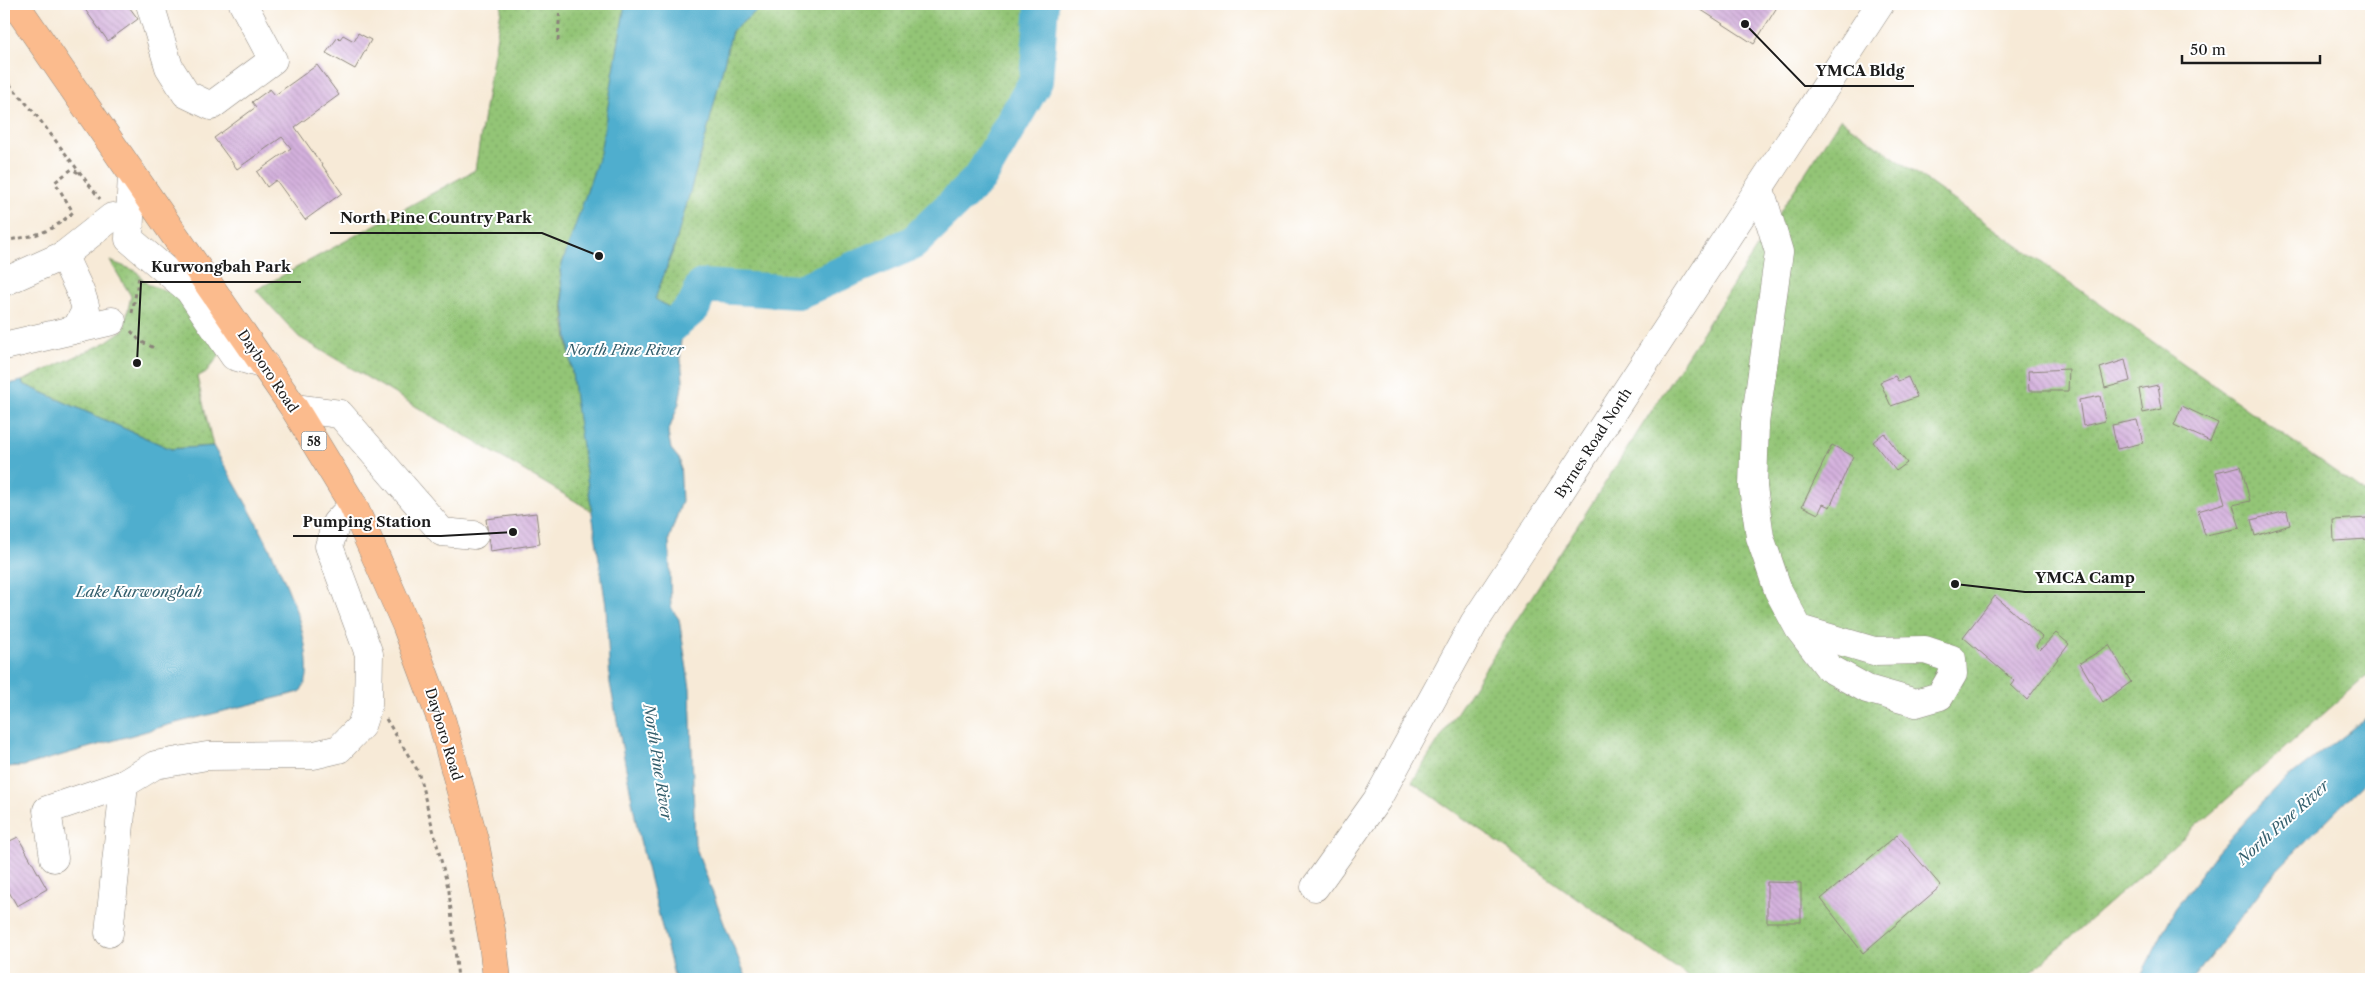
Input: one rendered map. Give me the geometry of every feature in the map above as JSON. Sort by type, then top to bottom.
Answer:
[{"type":"main road","name":"Dayboro Road","points":[[15,4],[294,408],[352,505],[406,625],[442,722],[475,843],[492,935],[497,979]]},
{"type":"street","points":[[150,4],[170,67],[186,94],[211,106],[273,60],[243,4]]},
{"type":"street","name":"Byrnes Road North","points":[[1315,887],[1378,800],[1474,623],[1760,190],[1879,4]]},
{"type":"street","points":[[132,173],[129,239],[189,290],[234,356],[265,365]]},
{"type":"street","points":[[1760,190],[1779,252],[1755,423],[1753,487],[1760,537],[1778,590],[1799,628],[1829,668],[1867,689],[1916,703],[1940,696],[1954,674],[1952,659],[1925,650],[1874,651],[1799,628]]},
{"type":"street","points":[[4,282],[64,256],[112,217]]},
{"type":"street","points":[[64,256],[69,271],[84,298],[86,310],[76,329]]},
{"type":"street","points":[[4,346],[76,329],[125,321]]},
{"type":"street","points":[[294,408],[340,414],[442,532],[474,535]]},
{"type":"street","points":[[54,858],[47,810],[124,784],[155,766],[207,756],[314,755],[339,749],[361,726],[368,705],[370,654],[329,546],[336,523],[352,505]]},
{"type":"street","points":[[109,933],[124,784]]},
{"type":"path","points":[[558,41],[560,4]]},
{"type":"path","points":[[4,78],[33,111],[112,217]]},
{"type":"path","points":[[4,241],[47,232],[59,224],[73,212],[55,182],[72,169],[82,175]]},
{"type":"path","points":[[152,259],[139,275],[125,321],[131,333],[140,341],[154,348]]},
{"type":"path","points":[[368,705],[384,716],[418,771],[449,890],[458,979]]},
{"type":"green space","points":[[502,4],[1042,4],[1036,81],[980,178],[913,243],[798,292],[702,286],[694,307],[681,319],[560,270],[565,325],[592,511],[299,337],[256,290],[475,170]]},
{"type":"green space","points":[[1840,119],[2371,497],[2371,672],[2023,979],[1692,979],[1412,782]]},
{"type":"green space","points":[[110,261],[136,271],[147,284],[181,296],[220,355],[206,372],[197,377],[213,446],[171,449],[23,384],[22,381],[103,344],[124,329],[131,296]]},
{"type":"water","name":"North Pine River","points":[[625,4],[765,4],[732,31],[707,132],[675,245],[655,299],[677,312],[694,307],[682,329],[680,350],[683,380],[679,403],[668,433],[671,449],[680,460],[682,501],[669,539],[671,608],[679,619],[690,688],[695,845],[747,979],[675,979],[638,832],[610,683],[606,606],[575,399],[560,270],[600,153]]},
{"type":"water","name":"Lake Kurwongbah","points":[[22,381],[23,384],[171,449],[213,446],[274,557],[299,620],[306,649],[307,675],[300,692],[168,725],[24,766],[4,767],[4,385]]},
{"type":"water","name":"North Pine River","points":[[2371,714],[2371,776],[2275,872],[2193,979],[2139,979],[2175,909],[2218,851],[2278,786]]},
{"type":"building","points":[[81,4],[127,4],[138,19],[108,41]]},
{"type":"building","points":[[1692,4],[1779,4],[1754,44]]},
{"type":"building","points":[[358,33],[371,40],[355,69],[326,53],[338,37],[340,39],[343,35],[354,41]]},
{"type":"building","points":[[317,65],[339,95],[295,127],[342,193],[305,220],[276,180],[267,187],[257,172],[291,148],[282,137],[237,169],[214,138],[256,107],[252,102],[270,89],[275,95]]},
{"type":"building","points":[[2125,360],[2130,381],[2105,388],[2100,368]]},
{"type":"building","points":[[2069,369],[2068,391],[2029,391],[2028,371]]},
{"type":"building","points":[[1895,376],[1898,381],[1908,377],[1917,397],[1891,406],[1880,382]]},
{"type":"building","points":[[2158,385],[2162,409],[2143,413],[2139,389]]},
{"type":"building","points":[[2100,396],[2105,421],[2083,426],[2079,400]]},
{"type":"building","points":[[2182,406],[2218,423],[2210,441],[2174,425]]},
{"type":"building","points":[[2137,420],[2143,443],[2117,449],[2112,425]]},
{"type":"building","points":[[1884,433],[1907,463],[1896,471],[1873,442]]},
{"type":"building","points":[[1832,445],[1853,456],[1830,507],[1823,504],[1818,514],[1802,506]]},
{"type":"building","points":[[2241,466],[2250,501],[2233,505],[2240,528],[2205,535],[2198,511],[2225,503],[2216,472]]},
{"type":"building","points":[[2287,511],[2290,525],[2255,536],[2251,520]]},
{"type":"building","points":[[536,513],[540,544],[490,551],[486,519]]},
{"type":"building","points":[[2368,518],[2369,539],[2334,541],[2333,520]]},
{"type":"building","points":[[1995,596],[2042,637],[2036,646],[2040,650],[2056,633],[2069,644],[2027,700],[2011,685],[2014,681],[1963,637]]},
{"type":"building","points":[[2109,645],[2131,682],[2103,702],[2080,663]]},
{"type":"building","points":[[1897,835],[1941,886],[1863,953],[1821,899]]},
{"type":"building","points":[[18,837],[47,889],[17,906],[4,883],[4,844]]},
{"type":"building","points":[[1767,882],[1801,883],[1801,922],[1767,922]]},
{"type":"waterway","name":"North Pine River","points":[[659,337],[694,307],[702,286],[798,292],[913,243],[980,178],[1036,81],[1042,4]]},
{"type":"place","name":"YMCA Bldg","points":[[1745,24]]},
{"type":"place","name":"North Pine Country Park","points":[[599,256]]},
{"type":"place","name":"Kurwongbah Park","points":[[137,363]]},
{"type":"place","name":"Pumping Station","points":[[513,532]]},
{"type":"place","name":"YMCA Camp","points":[[1955,584]]}]
